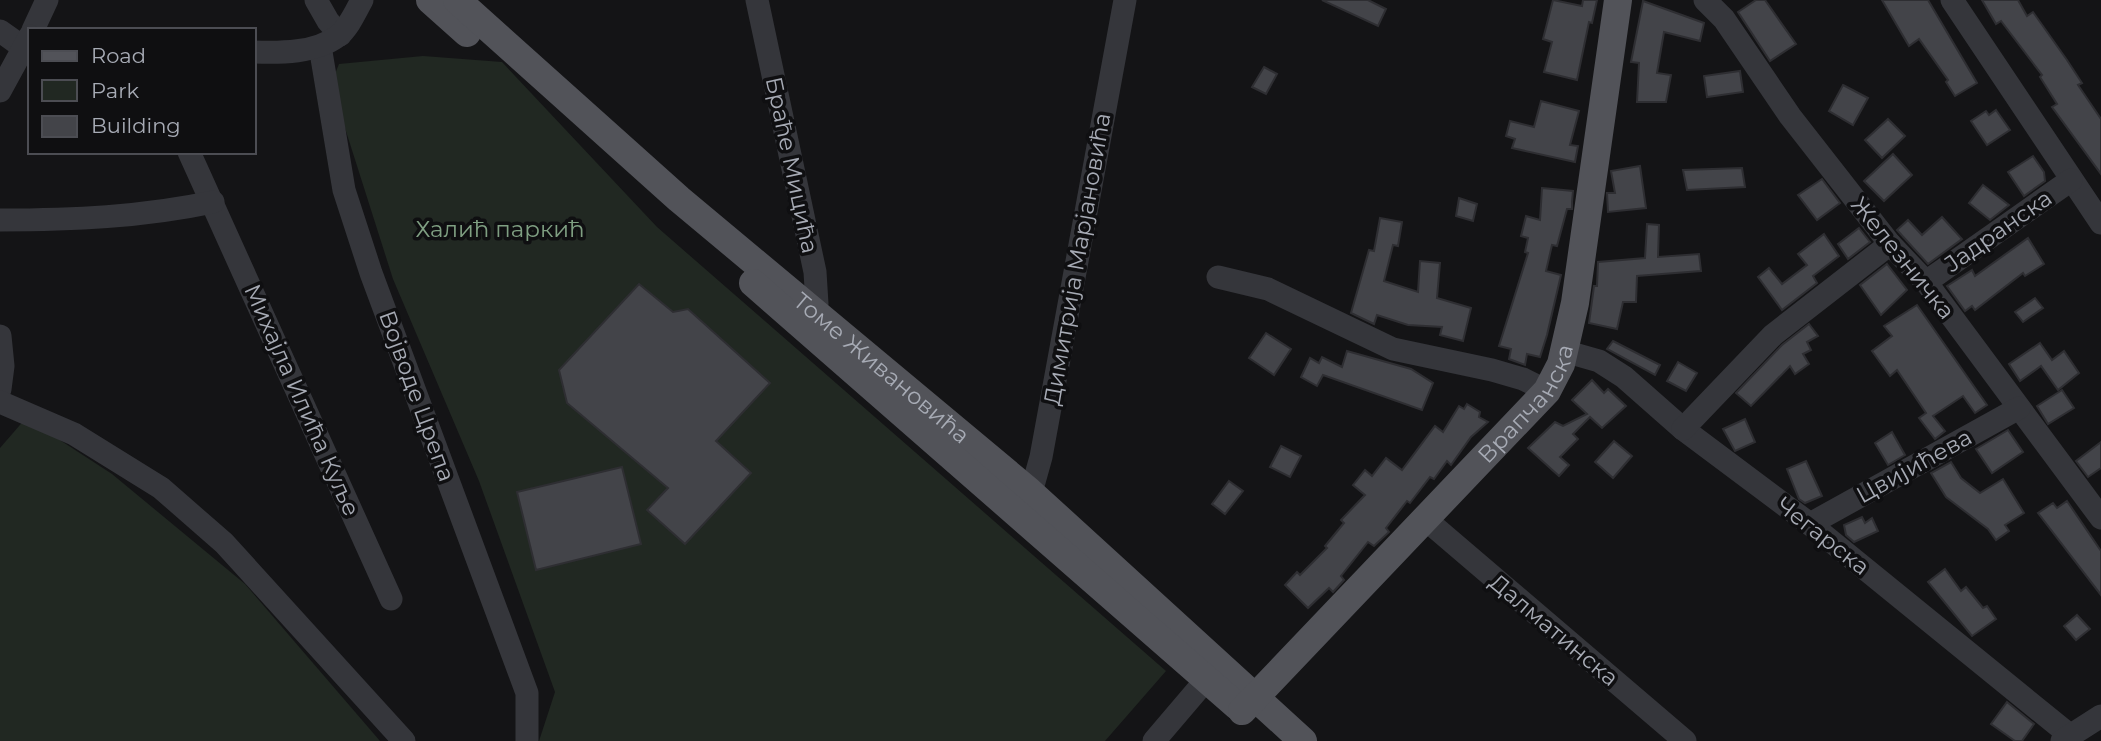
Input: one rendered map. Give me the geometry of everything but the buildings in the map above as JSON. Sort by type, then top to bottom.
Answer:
[{"type":"main road","name":"Томе Живановића","points":[[430,0],[1021,500],[1249,704],[1303,741]]},
{"type":"main road","name":"Томе Живановића","points":[[457,0],[809,318]]},
{"type":"main road","name":"Врапчанска","points":[[1249,704],[1547,391],[1564,351],[1575,303],[1618,0]]},
{"type":"main road","name":"Томе Живановића","points":[[1249,704],[1276,741]]},
{"type":"street","points":[[35,28],[47,0]]},
{"type":"street","name":"Војводе Црепа","points":[[316,0],[328,21],[344,190],[371,273],[527,693],[527,741]]},
{"type":"street","points":[[256,52],[295,51],[330,41],[362,0]]},
{"type":"street","name":"Браће Мицића","points":[[757,0],[815,272],[817,297],[809,318]]},
{"type":"street","name":"Димитрија Марјановића","points":[[1021,500],[1041,457],[1125,0]]},
{"type":"street","name":"Железничка","points":[[1705,0],[1724,19],[1790,116],[1890,244],[1926,282],[2101,518]]},
{"type":"street","points":[[1952,0],[2101,223]]},
{"type":"street","points":[[0,31],[28,41]]},
{"type":"street","points":[[0,91],[28,43]]},
{"type":"street","name":"Михајла Илића Куље","points":[[190,154],[391,599]]},
{"type":"street","name":"Јадранска","points":[[1926,282],[2071,180]]},
{"type":"street","points":[[0,219],[97,218],[164,212],[213,202]]},
{"type":"street","points":[[1684,429],[1773,335],[1890,244]]},
{"type":"street","points":[[1218,277],[1268,289],[1393,349],[1492,370],[1523,379],[1547,391]]},
{"type":"street","points":[[0,336],[0,392],[161,488],[224,543],[404,741]]},
{"type":"street","name":"Чегарска","points":[[1564,351],[1608,366],[1684,429],[1810,524],[2067,739]]},
{"type":"street","name":"Цвијићева","points":[[1810,524],[2019,408]]},
{"type":"street","name":"Далматинска","points":[[1424,518],[1685,741]]},
{"type":"street","points":[[1154,741],[1213,672]]},
{"type":"street","points":[[2067,739],[2101,716]]},
{"type":"green space","name":"Халић паркић","points":[[423,56],[502,62],[657,227],[1166,671],[1105,741],[539,741],[555,692],[479,481],[393,279],[331,84],[339,64]]},
{"type":"green space","points":[[26,418],[112,474],[245,584],[380,741],[0,741],[0,448]]}]
